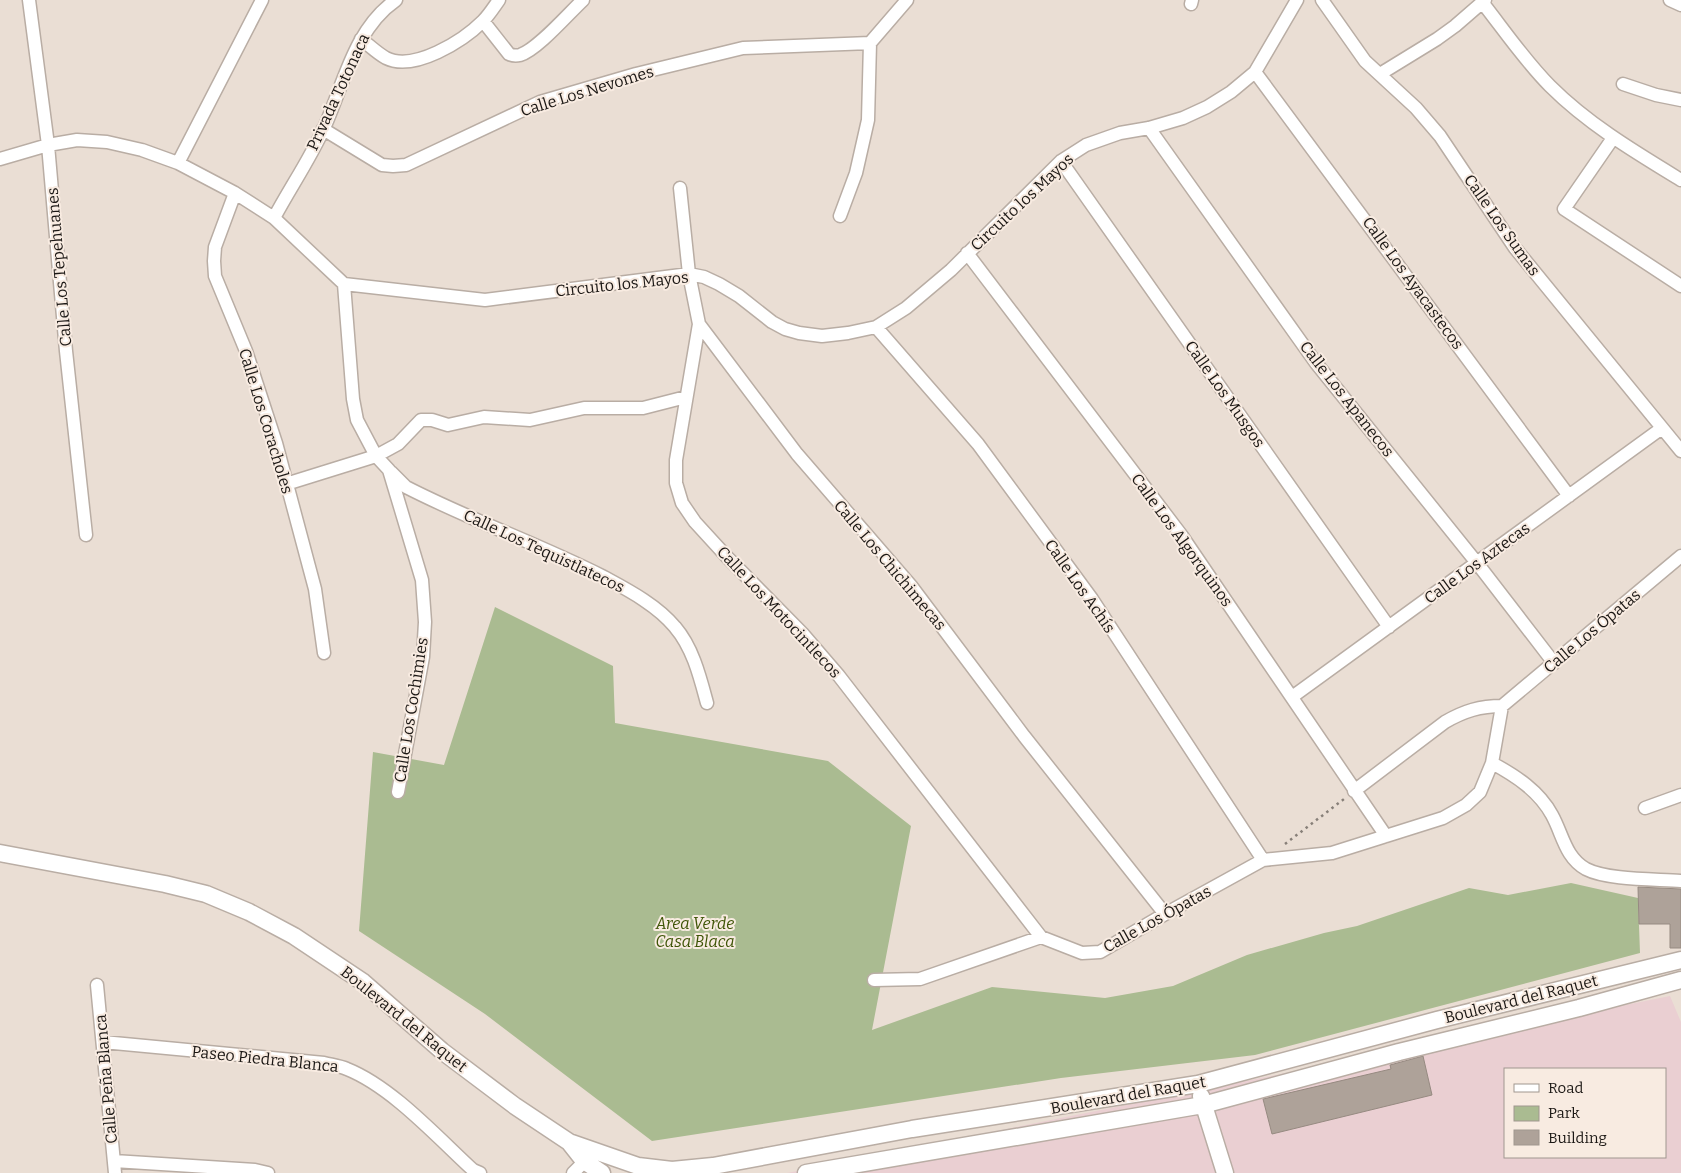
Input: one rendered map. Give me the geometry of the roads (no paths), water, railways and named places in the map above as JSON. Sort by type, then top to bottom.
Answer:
[{"type":"street","name":"Calle Los Tepehuanes","points":[[29,0],[48,145],[66,352],[86,535]]},
{"type":"street","points":[[178,163],[262,0]]},
{"type":"street","name":"Privada Totonaca","points":[[274,218],[323,129],[368,26],[386,7],[396,0]]},
{"type":"street","points":[[362,39],[386,58],[414,61],[448,46],[483,21],[499,0]]},
{"type":"street","points":[[483,21],[509,54],[514,56],[522,55],[538,44],[583,0]]},
{"type":"street","points":[[840,216],[856,173],[868,120],[870,43],[907,0]]},
{"type":"street","name":"Circuito los Mayos","points":[[344,284],[486,300],[690,274],[718,284],[739,296],[772,322],[785,329],[799,333],[822,336],[876,327],[906,308],[951,270],[1061,161],[1086,145],[1120,133],[1149,128],[1183,118],[1207,107],[1231,92],[1255,72],[1298,0]]},
{"type":"street","name":"Calle Los Sumas","points":[[1322,0],[1360,55],[1416,108],[1440,136],[1515,248],[1681,451]]},
{"type":"street","points":[[1670,0],[1681,5]]},
{"type":"street","points":[[1380,74],[1437,39],[1484,1],[1532,66],[1550,86],[1613,138],[1681,180]]},
{"type":"street","name":"Calle Los Nevomes","points":[[323,129],[382,165],[406,165],[540,102],[636,74],[743,48],[870,43]]},
{"type":"street","name":"Calle Los Ayacastecos","points":[[1255,72],[1569,496]]},
{"type":"street","points":[[1623,84],[1656,95],[1681,100]]},
{"type":"street","name":"Calle Los Apanecos","points":[[1149,128],[1316,363],[1477,563],[1554,663]]},
{"type":"street","points":[[1613,138],[1564,209],[1681,286]]},
{"type":"street","points":[[0,160],[48,145],[77,140],[107,142],[142,150],[178,163],[235,193],[274,218],[344,284]]},
{"type":"street","name":"Calle Los Musgos","points":[[1061,161],[1389,627]]},
{"type":"street","name":"Calle Los Chichimecas","points":[[680,188],[690,274],[699,324],[797,454],[912,587],[1024,736],[1165,914]]},
{"type":"street","name":"Calle Los Coracholes","points":[[235,193],[215,247],[215,276],[246,351],[276,442],[315,590],[324,653]]},
{"type":"street","name":"Calle Los Algorquinos","points":[[967,253],[1182,536],[1386,836]]},
{"type":"street","name":"Calle Los Cochimies","points":[[344,284],[353,399],[357,420],[376,456],[389,470],[422,580],[425,622],[423,657],[398,792]]},
{"type":"street","name":"Calle Los Motocintlecos","points":[[699,324],[676,460],[676,483],[682,503],[701,529],[802,633],[839,676],[1041,937]]},
{"type":"street","name":"Calle Los Achís","points":[[876,327],[978,444],[1092,599],[1264,860]]},
{"type":"street","points":[[286,484],[376,456],[398,444],[421,420],[432,420],[448,425],[484,418],[530,420],[584,408],[643,408],[686,398]]},
{"type":"street","name":"Calle Los Aztecas","points":[[1292,697],[1662,428]]},
{"type":"street","name":"Calle Los Tequistlatecos","points":[[389,470],[406,487],[579,564],[627,589],[662,614],[675,627],[684,641],[698,669],[707,704]]},
{"type":"street","name":"Calle Los Ópatas","points":[[1041,937],[1082,953],[1100,952],[1264,860],[1332,852],[1443,818],[1466,805],[1480,792],[1492,764],[1502,706],[1681,556]]},
{"type":"street","points":[[1354,791],[1444,722],[1474,709],[1502,706]]},
{"type":"street","points":[[1492,764],[1528,785],[1542,800],[1552,815],[1572,859],[1588,869],[1612,876],[1681,881]]},
{"type":"street","points":[[1645,808],[1681,795]]},
{"type":"street","name":"Boulevard del Raquet","points":[[0,853],[166,884],[206,894],[249,912],[294,936],[363,982],[442,1051],[515,1106],[570,1142],[584,1161],[608,1156],[638,1166],[672,1171],[712,1166],[912,1129],[1198,1084],[1437,1020],[1674,961]]},
{"type":"street","points":[[874,980],[920,979],[1041,937]]},
{"type":"street","points":[[1674,961],[1677,981]]},
{"type":"street","name":"Boulevard del Raquet","points":[[806,1173],[1203,1105],[1399,1052],[1579,1008],[1677,981]]},
{"type":"street","name":"Calle Peña Blanca","points":[[97,985],[114,1167]]},
{"type":"street","name":"Paseo Piedra Blanca","points":[[103,1042],[324,1063],[345,1068],[379,1086],[477,1172]]},
{"type":"street","points":[[1198,1084],[1225,1173]]},
{"type":"street","points":[[912,1129],[918,1153]]},
{"type":"street","points":[[584,1161],[602,1173]]},
{"type":"street","points":[[114,1167],[255,1170],[268,1173]]},
{"type":"street","points":[[458,1173],[477,1172]]},
{"type":"park label","name":"Area Verde Casa Blaca","points":[[695,932]]}]
